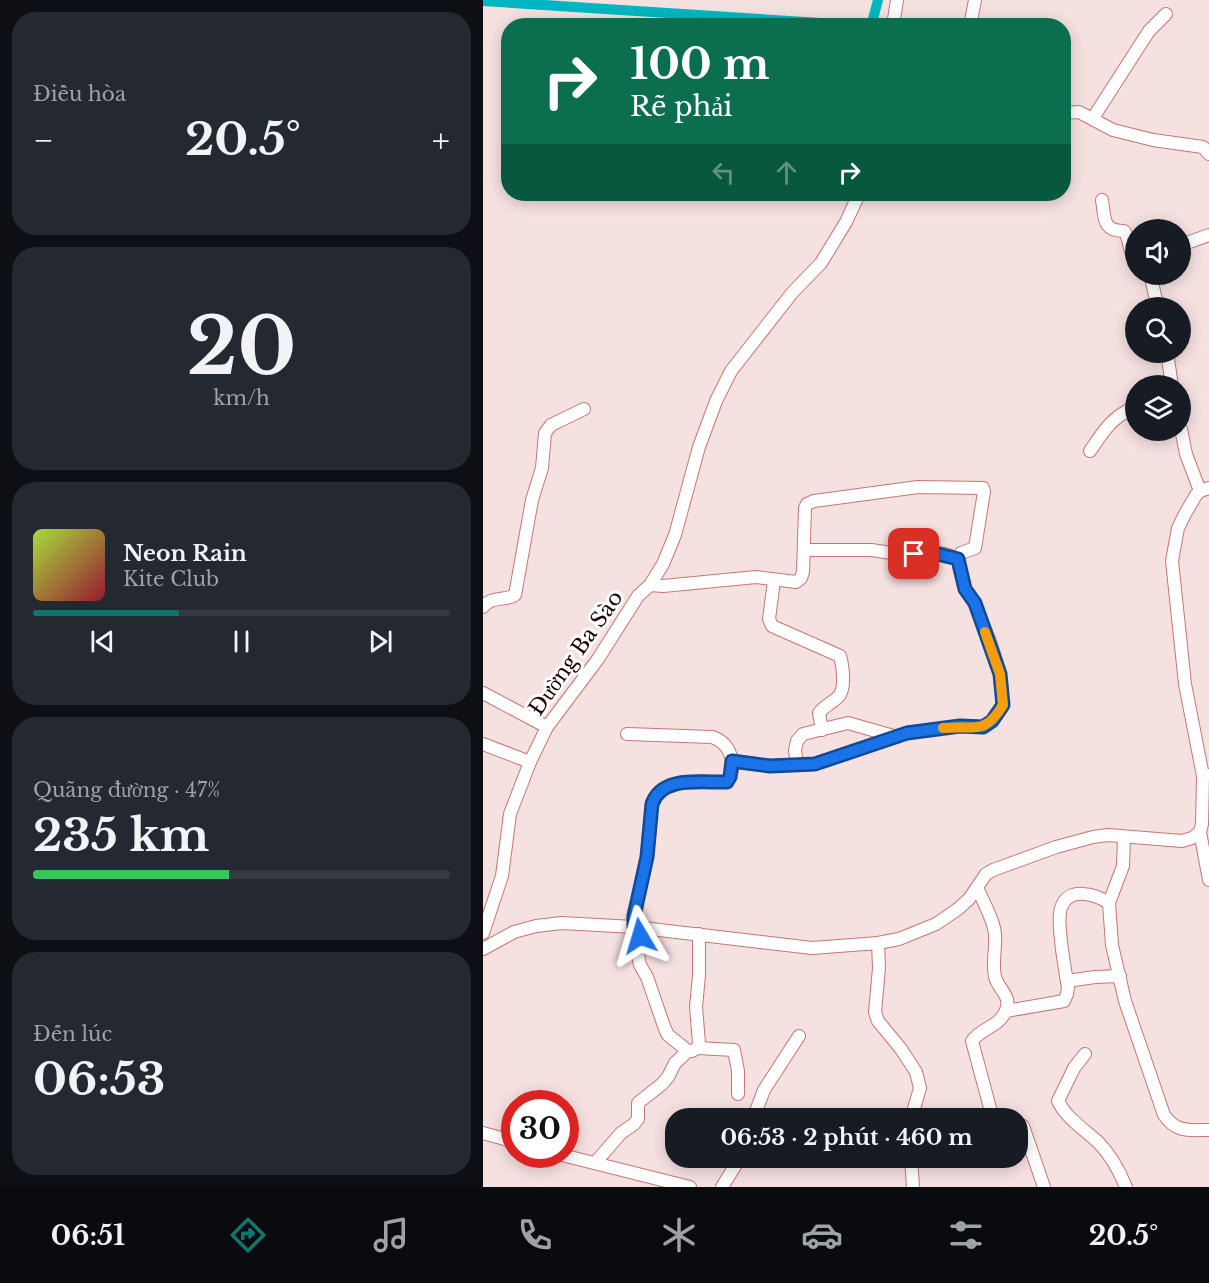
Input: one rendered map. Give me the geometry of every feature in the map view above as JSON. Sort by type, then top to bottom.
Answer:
[{"type":"street","points":[[894,18],[897,0]]},
{"type":"street","points":[[972,18],[975,0]]},
{"type":"street","points":[[1093,118],[1149,31],[1166,14]]},
{"type":"street","points":[[1071,112],[1079,112],[1113,130],[1153,140],[1203,147],[1209,152]]},
{"type":"street","points":[[1102,200],[1105,221],[1109,228],[1125,232]]},
{"type":"street","name":"Đường Ba Sào","points":[[483,933],[502,876],[510,814],[530,762],[547,727],[599,659],[638,597],[650,585],[663,564],[675,535],[699,447],[716,401],[731,371],[753,340],[821,262],[846,222],[856,201]]},
{"type":"street","points":[[1191,241],[1209,235]]},
{"type":"street","points":[[483,607],[492,600],[515,595],[532,500],[542,468],[545,433],[551,425],[584,409]]},
{"type":"street","points":[[1090,451],[1109,423],[1125,412]]},
{"type":"street","points":[[1183,441],[1186,454],[1205,489],[1196,495],[1178,528],[1172,561],[1186,693],[1206,776],[1200,832],[1209,880]]},
{"type":"street","points":[[650,585],[663,586],[756,577],[796,582],[801,578],[807,504],[814,501],[918,487],[983,488],[975,548],[961,553],[958,559],[965,589],[975,603],[1000,674],[1003,705],[992,721],[983,727],[938,728],[897,737],[825,761],[770,766],[732,761]]},
{"type":"street","points":[[804,550],[871,550],[906,555],[930,552],[958,559]]},
{"type":"street","points":[[774,581],[769,619],[772,626],[840,656],[843,667],[843,689],[839,696],[819,712],[822,730]]},
{"type":"street","points":[[483,693],[547,727]]},
{"type":"street","points":[[797,765],[795,750],[797,741],[803,734],[848,723],[897,737]]},
{"type":"street","points":[[627,734],[712,737],[726,745],[732,761],[727,782],[668,785],[654,797],[647,857],[634,916],[634,927],[640,936],[641,945],[638,955],[640,965],[647,977],[662,1024],[668,1035],[693,1049],[734,1050],[738,1071],[738,1094]]},
{"type":"street","points":[[483,744],[530,762]]},
{"type":"street","points":[[483,949],[514,932],[536,926],[562,923],[634,927],[812,948],[878,943],[899,939],[936,924],[969,899],[981,880],[993,870],[1056,847],[1108,835],[1182,841],[1200,832]]},
{"type":"street","points":[[1124,837],[1123,866],[1109,903],[1112,945],[1125,1001],[1164,1115],[1172,1126],[1186,1130],[1209,1130]]},
{"type":"street","points":[[977,887],[995,934],[994,970],[998,986],[1005,993],[1008,1002],[1001,1019],[977,1034],[972,1041],[990,1108]]},
{"type":"street","points":[[1006,1011],[1064,1001],[1067,994],[1067,981],[1060,909],[1065,901],[1081,893],[1101,898],[1109,903]]},
{"type":"street","points":[[595,1163],[621,1133],[635,1124],[638,1119],[637,1103],[662,1084],[675,1063],[693,1049],[699,1032],[696,1007],[699,934]]},
{"type":"street","points":[[878,943],[879,968],[875,1012],[878,1021],[916,1072],[920,1088],[914,1108]]},
{"type":"street","points":[[1067,981],[1120,976]]},
{"type":"street","points":[[757,1108],[764,1090],[799,1036]]},
{"type":"street","points":[[1085,1054],[1074,1068],[1058,1101],[1107,1152],[1117,1166],[1126,1187]]},
{"type":"street","points":[[483,1133],[501,1138]]},
{"type":"street","points":[[1028,1141],[1044,1187]]},
{"type":"street","points":[[579,1159],[690,1187]]},
{"type":"street","points":[[722,1187],[734,1168]]},
{"type":"street","points":[[912,1168],[913,1187]]},
{"type":"waterway","points":[[873,18],[878,0]]},
{"type":"waterway","points":[[483,1],[744,18]]},
{"type":"slow traffic","points":[[943,728],[983,727],[992,721],[1003,705],[1000,674],[985,632]]},
{"type":"route","points":[[640,936],[634,927],[634,916],[647,857],[652,804],[654,797],[661,789],[668,785],[682,783],[727,782],[732,770],[732,761],[770,766],[815,764],[907,733],[960,726],[983,727],[999,713],[1003,705],[1000,674],[975,603],[965,589],[958,559],[930,552],[914,554]]}]
